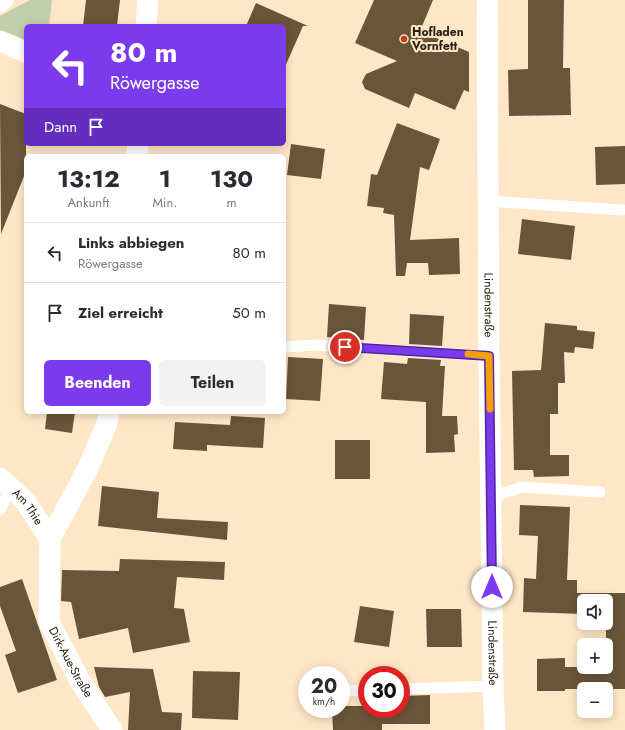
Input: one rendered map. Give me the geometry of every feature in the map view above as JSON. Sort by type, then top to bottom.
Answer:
[{"type":"street","points":[[146,24],[147,0]]},
{"type":"street","name":"Lindenstraße","points":[[487,0],[489,356],[492,500],[493,686],[495,730]]},
{"type":"street","points":[[0,41],[24,51]]},
{"type":"street","points":[[50,539],[87,470],[106,426],[109,414]]},
{"type":"street","name":"Am Thie","points":[[5,483],[25,501],[50,539]]},
{"type":"street","name":"Dirk-Aue-Straße","points":[[50,539],[49,622],[80,681],[112,730]]},
{"type":"lane","points":[[488,201],[622,210]]},
{"type":"lane","points":[[286,347],[314,345],[489,356]]},
{"type":"lane","points":[[0,510],[5,483]]},
{"type":"lane","points":[[492,500],[503,493],[522,487],[600,492]]},
{"type":"lane","points":[[410,689],[493,686]]},
{"type":"green space","points":[[30,0],[52,0],[49,24],[24,24],[24,41],[0,31],[0,16]]},
{"type":"building","points":[[86,0],[120,0],[117,24],[83,24]]},
{"type":"building","points":[[374,0],[433,0],[420,31],[469,52],[469,92],[464,90],[455,110],[415,93],[409,108],[365,89],[362,82],[366,74],[397,61],[355,43]]},
{"type":"building","points":[[528,0],[564,0],[563,68],[570,68],[571,115],[509,116],[508,70],[528,69]]},
{"type":"building","points":[[256,3],[308,26],[303,26],[286,64],[286,24],[247,24]]},
{"type":"building","points":[[0,104],[24,113],[24,146],[26,146],[26,154],[24,154],[24,176],[1,234]]},
{"type":"building","points":[[397,123],[440,139],[429,170],[420,167],[410,240],[459,238],[460,274],[429,275],[428,263],[407,263],[405,276],[396,276],[394,215],[383,213],[384,208],[367,206],[371,174],[377,175]]},
{"type":"building","points":[[291,144],[325,149],[321,179],[287,175]]},
{"type":"building","points":[[625,146],[625,184],[596,185],[595,147]]},
{"type":"building","points":[[522,219],[575,226],[571,260],[518,254]]},
{"type":"building","points":[[329,304],[366,307],[364,340],[327,337]]},
{"type":"building","points":[[410,314],[444,316],[442,346],[409,344]]},
{"type":"building","points":[[545,323],[577,326],[577,330],[595,332],[593,349],[575,347],[574,353],[564,352],[565,383],[558,383],[558,414],[550,414],[550,455],[569,455],[569,476],[534,477],[533,470],[514,470],[512,371],[541,370]]},
{"type":"building","points":[[288,357],[323,359],[320,401],[286,399]]},
{"type":"building","points":[[408,358],[441,360],[440,366],[445,366],[442,416],[457,416],[458,434],[454,435],[455,452],[426,453],[426,402],[381,399],[384,362],[407,364]]},
{"type":"building","points":[[47,414],[75,414],[72,433],[45,429]]},
{"type":"building","points":[[231,416],[265,418],[263,448],[207,445],[207,451],[173,449],[175,422],[230,425]]},
{"type":"building","points":[[335,440],[370,440],[370,479],[335,479]]},
{"type":"building","points":[[102,486],[159,492],[157,518],[228,522],[227,540],[98,526]]},
{"type":"building","points":[[520,505],[570,507],[567,580],[577,580],[577,593],[625,593],[625,689],[613,689],[613,682],[577,682],[577,689],[565,689],[565,691],[537,691],[537,659],[565,658],[565,667],[577,667],[577,674],[613,674],[613,638],[606,638],[606,630],[613,630],[613,594],[577,594],[577,614],[523,612],[524,578],[536,579],[538,536],[519,535]]},
{"type":"building","points":[[120,559],[225,562],[224,580],[177,577],[174,608],[184,609],[190,642],[133,653],[128,628],[79,639],[71,602],[61,601],[62,570],[119,571]]},
{"type":"building","points":[[22,579],[57,680],[18,693],[5,655],[16,651],[0,606],[0,587]]},
{"type":"building","points":[[360,606],[394,611],[389,647],[354,642]]},
{"type":"building","points":[[426,609],[461,609],[462,647],[427,647]]},
{"type":"building","points":[[94,667],[153,669],[162,712],[182,713],[181,730],[128,730],[130,692],[105,697],[99,687]]},
{"type":"building","points":[[193,671],[240,672],[238,720],[192,718]]},
{"type":"building","points":[[430,695],[430,724],[382,724],[382,730],[333,730],[332,718],[350,718],[350,706],[358,706],[358,718],[410,718],[410,696]]},
{"type":"slow traffic","points":[[468,354],[489,356],[490,409]]},
{"type":"place","name":"Hofladen Vornfett","points":[[404,39]]},
{"type":"route","points":[[345,347],[489,356],[492,587]]}]
